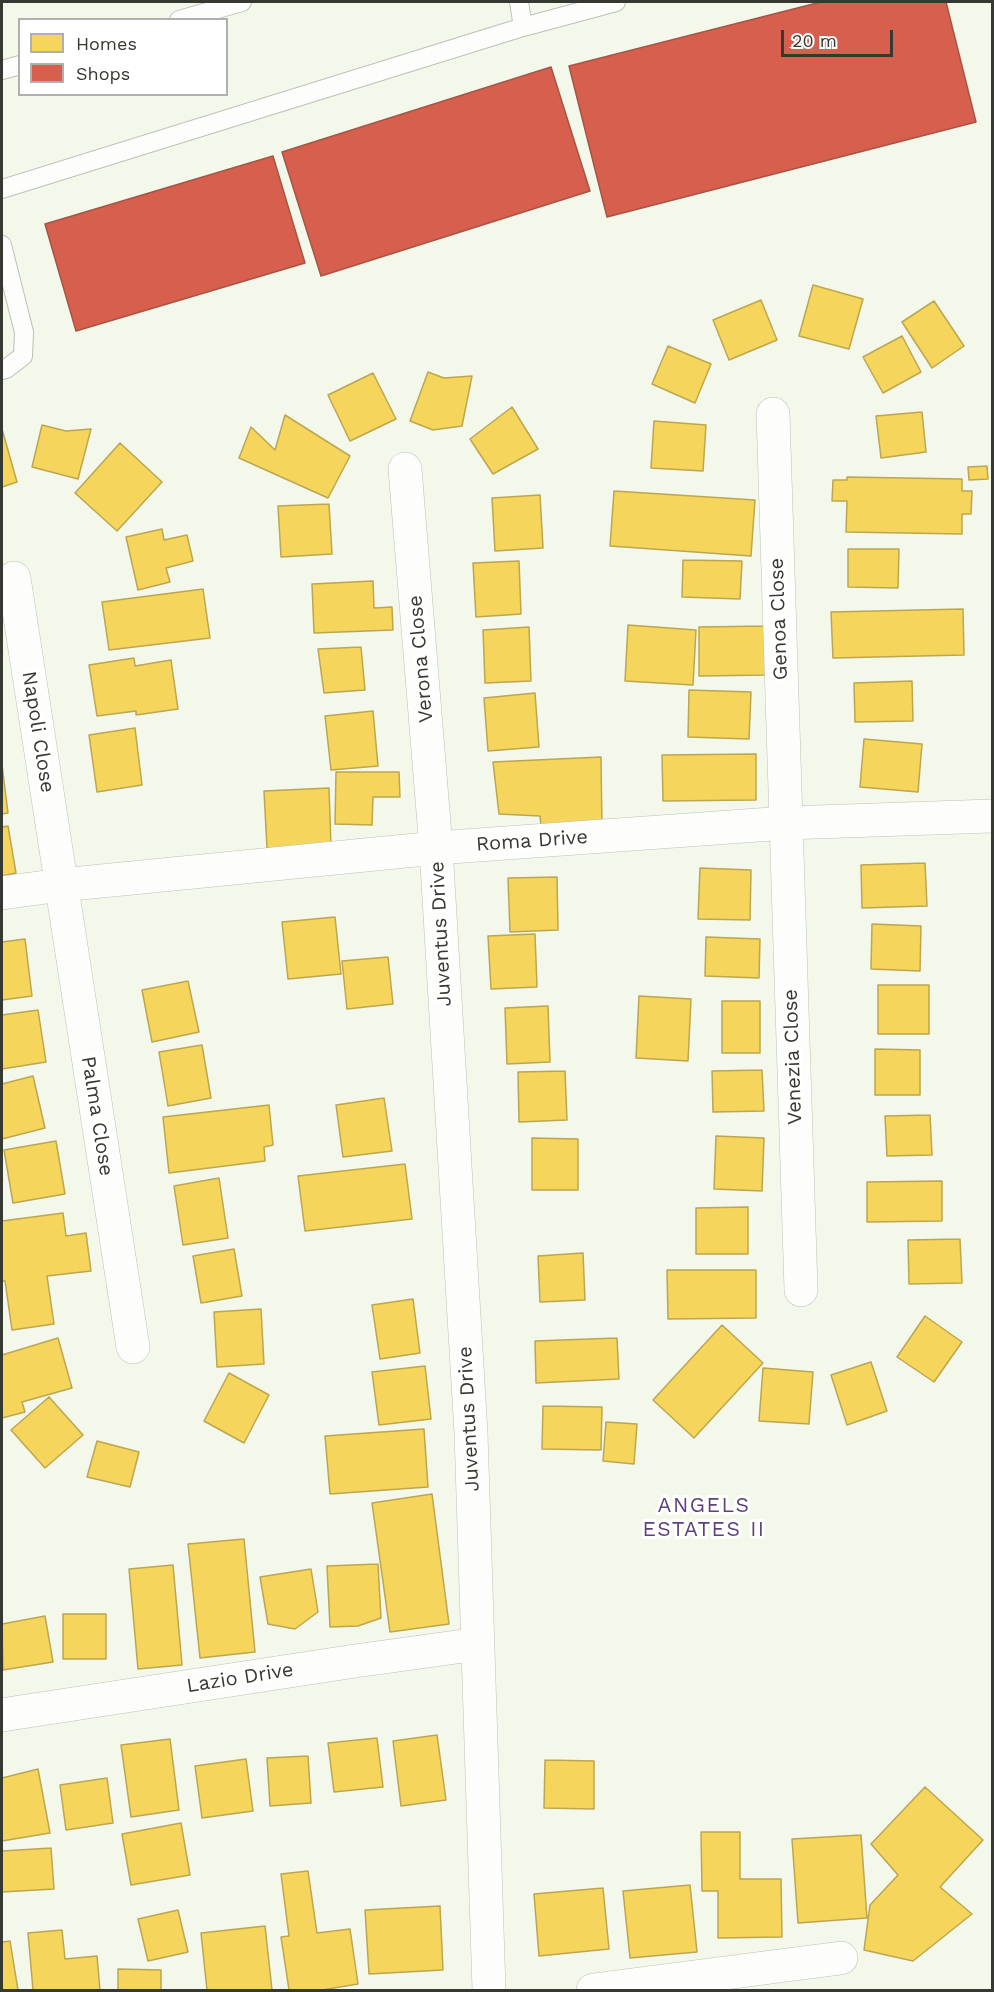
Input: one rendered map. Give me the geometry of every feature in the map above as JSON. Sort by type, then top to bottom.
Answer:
[{"type":"street","name":"Genoa Close","points":[[773,414],[786,823]]},
{"type":"street","name":"Verona Close","points":[[405,470],[436,848]]},
{"type":"street","name":"Napoli Close","points":[[14,578],[62,885]]},
{"type":"street","name":"Roma Drive","points":[[2,893],[436,848],[786,823],[993,816]]},
{"type":"street","name":"Venezia Close","points":[[786,823],[801,1290]]},
{"type":"street","name":"Juventus Drive","points":[[436,848],[471,1433],[489,1990]]},
{"type":"street","name":"Palma Close","points":[[62,885],[133,1347]]},
{"type":"street","name":"Lazio Drive","points":[[2,1715],[478,1644]]},
{"type":"street","points":[[593,1990],[841,1958]]},
{"type":"lane","points":[[186,18],[242,2]]},
{"type":"lane","points":[[519,2],[523,27]]},
{"type":"lane","points":[[2,189],[523,27],[616,2]]},
{"type":"lane","points":[[2,70],[18,66]]},
{"type":"lane","points":[[2,245],[24,332],[23,356],[2,370]]},
{"type":"building: Homes","points":[[813,285],[863,299],[849,349],[799,336]]},
{"type":"building: Homes","points":[[761,300],[777,340],[729,360],[713,320]]},
{"type":"building: Homes","points":[[934,301],[964,346],[932,368],[902,322]]},
{"type":"building: Homes","points":[[902,336],[921,372],[883,393],[863,357]]},
{"type":"building: Homes","points":[[668,346],[711,364],[695,403],[652,384]]},
{"type":"building: Homes","points":[[428,372],[444,378],[472,376],[462,426],[433,430],[410,421]]},
{"type":"building: Homes","points":[[373,373],[396,419],[350,441],[328,395]]},
{"type":"building: Homes","points":[[512,407],[538,449],[493,474],[470,439]]},
{"type":"building: Homes","points":[[922,412],[926,452],[881,458],[876,416]]},
{"type":"building: Homes","points":[[285,415],[350,456],[328,498],[239,458],[251,427],[275,450]]},
{"type":"building: Homes","points":[[654,421],[706,425],[703,471],[651,468]]},
{"type":"building: Homes","points":[[42,425],[66,431],[91,429],[78,479],[32,467]]},
{"type":"building: Homes","points":[[2,429],[17,482],[2,487]]},
{"type":"building: Homes","points":[[120,443],[162,482],[117,531],[75,493]]},
{"type":"building: Homes","points":[[987,466],[988,479],[969,480],[968,467]]},
{"type":"building: Homes","points":[[847,477],[962,479],[962,491],[972,491],[971,514],[962,514],[962,534],[846,532],[847,501],[832,501],[833,480],[847,480]]},
{"type":"building: Homes","points":[[614,491],[755,500],[751,556],[610,546]]},
{"type":"building: Homes","points":[[540,495],[543,548],[495,551],[492,498]]},
{"type":"building: Homes","points":[[329,504],[332,554],[281,557],[278,506]]},
{"type":"building: Homes","points":[[162,529],[164,540],[187,535],[193,561],[166,568],[170,582],[138,590],[126,537]]},
{"type":"building: Homes","points":[[848,549],[899,549],[898,588],[848,587]]},
{"type":"building: Homes","points":[[683,560],[742,561],[740,599],[682,597]]},
{"type":"building: Homes","points":[[519,561],[521,614],[476,617],[473,563]]},
{"type":"building: Homes","points":[[373,581],[374,608],[392,607],[393,630],[314,633],[312,584]]},
{"type":"building: Homes","points":[[203,589],[210,638],[109,650],[102,602]]},
{"type":"building: Homes","points":[[963,609],[964,655],[833,658],[831,612]]},
{"type":"building: Homes","points":[[628,625],[696,630],[693,685],[625,681]]},
{"type":"building: Homes","points":[[767,626],[768,675],[699,676],[699,627]]},
{"type":"building: Homes","points":[[529,627],[531,681],[485,683],[483,630]]},
{"type":"building: Homes","points":[[361,647],[365,690],[324,693],[318,649]]},
{"type":"building: Homes","points":[[134,658],[135,666],[171,660],[178,709],[136,715],[136,711],[97,716],[89,665]]},
{"type":"building: Homes","points":[[912,681],[913,721],[855,722],[854,683]]},
{"type":"building: Homes","points":[[689,690],[751,692],[749,739],[688,737]]},
{"type":"building: Homes","points":[[535,693],[539,747],[488,751],[484,698]]},
{"type":"building: Homes","points":[[373,711],[378,766],[331,770],[325,716]]},
{"type":"building: Homes","points":[[135,728],[142,785],[97,792],[89,735]]},
{"type":"building: Homes","points":[[864,739],[922,744],[918,792],[860,787]]},
{"type":"building: Homes","points":[[756,754],[756,800],[663,801],[662,755]]},
{"type":"building: Homes","points":[[601,757],[602,828],[541,825],[540,816],[499,814],[493,762]]},
{"type":"building: Homes","points":[[2,765],[8,813],[2,814]]},
{"type":"building: Homes","points":[[336,772],[399,772],[400,797],[373,797],[372,825],[335,824]]},
{"type":"building: Homes","points":[[329,788],[331,846],[267,848],[264,791]]},
{"type":"building: Homes","points":[[8,826],[16,873],[2,876],[2,827]]},
{"type":"building: Homes","points":[[925,863],[927,906],[862,908],[861,865]]},
{"type":"building: Homes","points":[[700,868],[751,870],[750,920],[698,919]]},
{"type":"building: Homes","points":[[557,877],[558,930],[510,932],[508,878]]},
{"type":"building: Homes","points":[[335,917],[341,974],[288,979],[282,922]]},
{"type":"building: Homes","points":[[872,924],[921,926],[920,971],[871,969]]},
{"type":"building: Homes","points":[[535,934],[537,987],[491,989],[488,936]]},
{"type":"building: Homes","points":[[706,937],[760,939],[759,978],[705,976]]},
{"type":"building: Homes","points":[[25,939],[32,996],[2,1000],[2,942]]},
{"type":"building: Homes","points":[[388,957],[393,1004],[347,1009],[342,961]]},
{"type":"building: Homes","points":[[188,981],[199,1032],[152,1042],[142,990]]},
{"type":"building: Homes","points":[[878,985],[929,985],[929,1034],[878,1034]]},
{"type":"building: Homes","points":[[639,996],[691,999],[688,1061],[636,1058]]},
{"type":"building: Homes","points":[[722,1001],[760,1001],[760,1053],[722,1053]]},
{"type":"building: Homes","points":[[548,1006],[550,1062],[507,1064],[505,1008]]},
{"type":"building: Homes","points":[[38,1010],[46,1062],[2,1069],[2,1015]]},
{"type":"building: Homes","points":[[202,1045],[211,1098],[168,1106],[159,1052]]},
{"type":"building: Homes","points":[[875,1049],[920,1050],[920,1095],[875,1095]]},
{"type":"building: Homes","points":[[762,1070],[764,1111],[713,1112],[712,1071]]},
{"type":"building: Homes","points":[[565,1071],[567,1120],[519,1122],[518,1072]]},
{"type":"building: Homes","points":[[33,1076],[45,1128],[2,1139],[2,1084]]},
{"type":"building: Homes","points":[[384,1098],[392,1151],[343,1157],[336,1105]]},
{"type":"building: Homes","points":[[269,1105],[273,1145],[264,1147],[265,1161],[169,1173],[163,1117]]},
{"type":"building: Homes","points":[[930,1115],[932,1155],[887,1156],[885,1116]]},
{"type":"building: Homes","points":[[716,1136],[764,1138],[762,1191],[714,1189]]},
{"type":"building: Homes","points":[[532,1138],[578,1139],[578,1190],[532,1190]]},
{"type":"building: Homes","points":[[56,1141],[65,1194],[13,1203],[4,1150]]},
{"type":"building: Homes","points":[[405,1164],[412,1219],[305,1231],[298,1176]]},
{"type":"building: Homes","points":[[219,1178],[228,1238],[183,1245],[174,1186]]},
{"type":"building: Homes","points":[[942,1181],[942,1221],[867,1222],[867,1182]]},
{"type":"building: Homes","points":[[748,1207],[748,1254],[696,1254],[696,1208]]},
{"type":"building: Homes","points":[[63,1213],[66,1236],[86,1233],[91,1271],[47,1276],[54,1324],[12,1330],[5,1281],[2,1281],[2,1221]]},
{"type":"building: Homes","points":[[960,1239],[962,1283],[909,1284],[908,1240]]},
{"type":"building: Homes","points":[[234,1249],[242,1296],[201,1303],[193,1256]]},
{"type":"building: Homes","points":[[583,1253],[585,1300],[540,1302],[538,1256]]},
{"type":"building: Homes","points":[[667,1270],[756,1270],[756,1318],[668,1319]]},
{"type":"building: Homes","points":[[413,1299],[420,1353],[380,1359],[372,1305]]},
{"type":"building: Homes","points":[[261,1309],[264,1364],[217,1367],[214,1312]]},
{"type":"building: Homes","points":[[925,1316],[962,1342],[934,1382],[897,1357]]},
{"type":"building: Homes","points":[[722,1325],[763,1363],[694,1438],[653,1400]]},
{"type":"building: Homes","points":[[58,1338],[72,1388],[22,1402],[25,1412],[2,1418],[2,1355]]},
{"type":"building: Homes","points":[[617,1338],[619,1379],[536,1383],[535,1341]]},
{"type":"building: Homes","points":[[871,1362],[887,1411],[847,1425],[831,1375]]},
{"type":"building: Homes","points":[[425,1366],[431,1419],[379,1425],[372,1372]]},
{"type":"building: Homes","points":[[763,1368],[813,1372],[809,1424],[759,1421]]},
{"type":"building: Homes","points":[[229,1373],[269,1395],[244,1443],[204,1421]]},
{"type":"building: Homes","points":[[49,1397],[83,1435],[45,1468],[11,1430]]},
{"type":"building: Homes","points":[[543,1406],[602,1407],[601,1450],[542,1449]]},
{"type":"building: Homes","points":[[606,1422],[637,1424],[634,1464],[603,1461]]},
{"type":"building: Homes","points":[[424,1429],[428,1487],[330,1494],[325,1436]]},
{"type":"building: Homes","points":[[97,1441],[139,1452],[130,1487],[87,1477]]},
{"type":"building: Homes","points":[[432,1494],[449,1624],[390,1632],[372,1503]]},
{"type":"building: Homes","points":[[244,1539],[255,1652],[200,1658],[188,1544]]},
{"type":"building: Homes","points":[[378,1564],[381,1618],[358,1626],[330,1627],[327,1566]]},
{"type":"building: Homes","points":[[173,1565],[182,1665],[138,1669],[129,1569]]},
{"type":"building: Homes","points":[[311,1569],[318,1612],[295,1629],[268,1624],[260,1577]]},
{"type":"building: Homes","points":[[63,1614],[106,1614],[106,1659],[63,1659]]},
{"type":"building: Homes","points":[[45,1616],[53,1662],[3,1670],[2,1624]]},
{"type":"building: Homes","points":[[437,1735],[446,1800],[401,1806],[393,1741]]},
{"type":"building: Homes","points":[[377,1738],[383,1787],[334,1792],[328,1743]]},
{"type":"building: Homes","points":[[170,1739],[179,1810],[131,1817],[121,1745]]},
{"type":"building: Homes","points":[[308,1756],[311,1803],[270,1806],[267,1758]]},
{"type":"building: Homes","points":[[246,1759],[253,1811],[202,1818],[195,1766]]},
{"type":"building: Homes","points":[[545,1760],[594,1761],[594,1809],[544,1808]]},
{"type":"building: Homes","points":[[38,1769],[50,1833],[2,1841],[2,1778]]},
{"type":"building: Homes","points":[[107,1778],[113,1823],[66,1830],[60,1785]]},
{"type":"building: Homes","points":[[925,1787],[983,1840],[940,1887],[972,1914],[913,1961],[864,1950],[870,1905],[898,1875],[871,1844]]},
{"type":"building: Homes","points":[[181,1823],[190,1875],[131,1885],[122,1834]]},
{"type":"building: Homes","points":[[701,1832],[740,1832],[740,1879],[781,1879],[782,1937],[718,1938],[718,1891],[702,1891]]},
{"type":"building: Homes","points":[[861,1835],[867,1918],[798,1923],[792,1839]]},
{"type":"building: Homes","points":[[51,1848],[54,1889],[2,1892],[2,1851]]},
{"type":"building: Homes","points":[[308,1871],[317,1933],[350,1929],[358,1984],[322,1990],[289,1990],[281,1937],[289,1936],[281,1874]]},
{"type":"building: Homes","points":[[690,1885],[697,1952],[630,1958],[623,1891]]},
{"type":"building: Homes","points":[[603,1888],[609,1949],[539,1956],[534,1894]]},
{"type":"building: Homes","points":[[440,1906],[443,1970],[369,1974],[365,1910]]},
{"type":"building: Homes","points":[[178,1910],[188,1952],[148,1961],[138,1919]]},
{"type":"building: Homes","points":[[265,1926],[272,1990],[207,1990],[201,1933]]},
{"type":"building: Homes","points":[[62,1930],[65,1959],[97,1956],[100,1990],[33,1990],[28,1933]]},
{"type":"building: Homes","points":[[10,1941],[18,1990],[2,1990],[2,1942]]},
{"type":"building: Homes","points":[[118,1969],[161,1970],[161,1990],[118,1990]]},
{"type":"building: Shops","points":[[821,2],[946,2],[976,122],[607,217],[569,66]]},
{"type":"building: Shops","points":[[551,67],[590,191],[321,276],[282,152]]},
{"type":"building: Shops","points":[[273,156],[305,263],[76,331],[45,224]]},
{"type":"district","name":"ANGELS ESTATES II","points":[[704,1518]]}]
